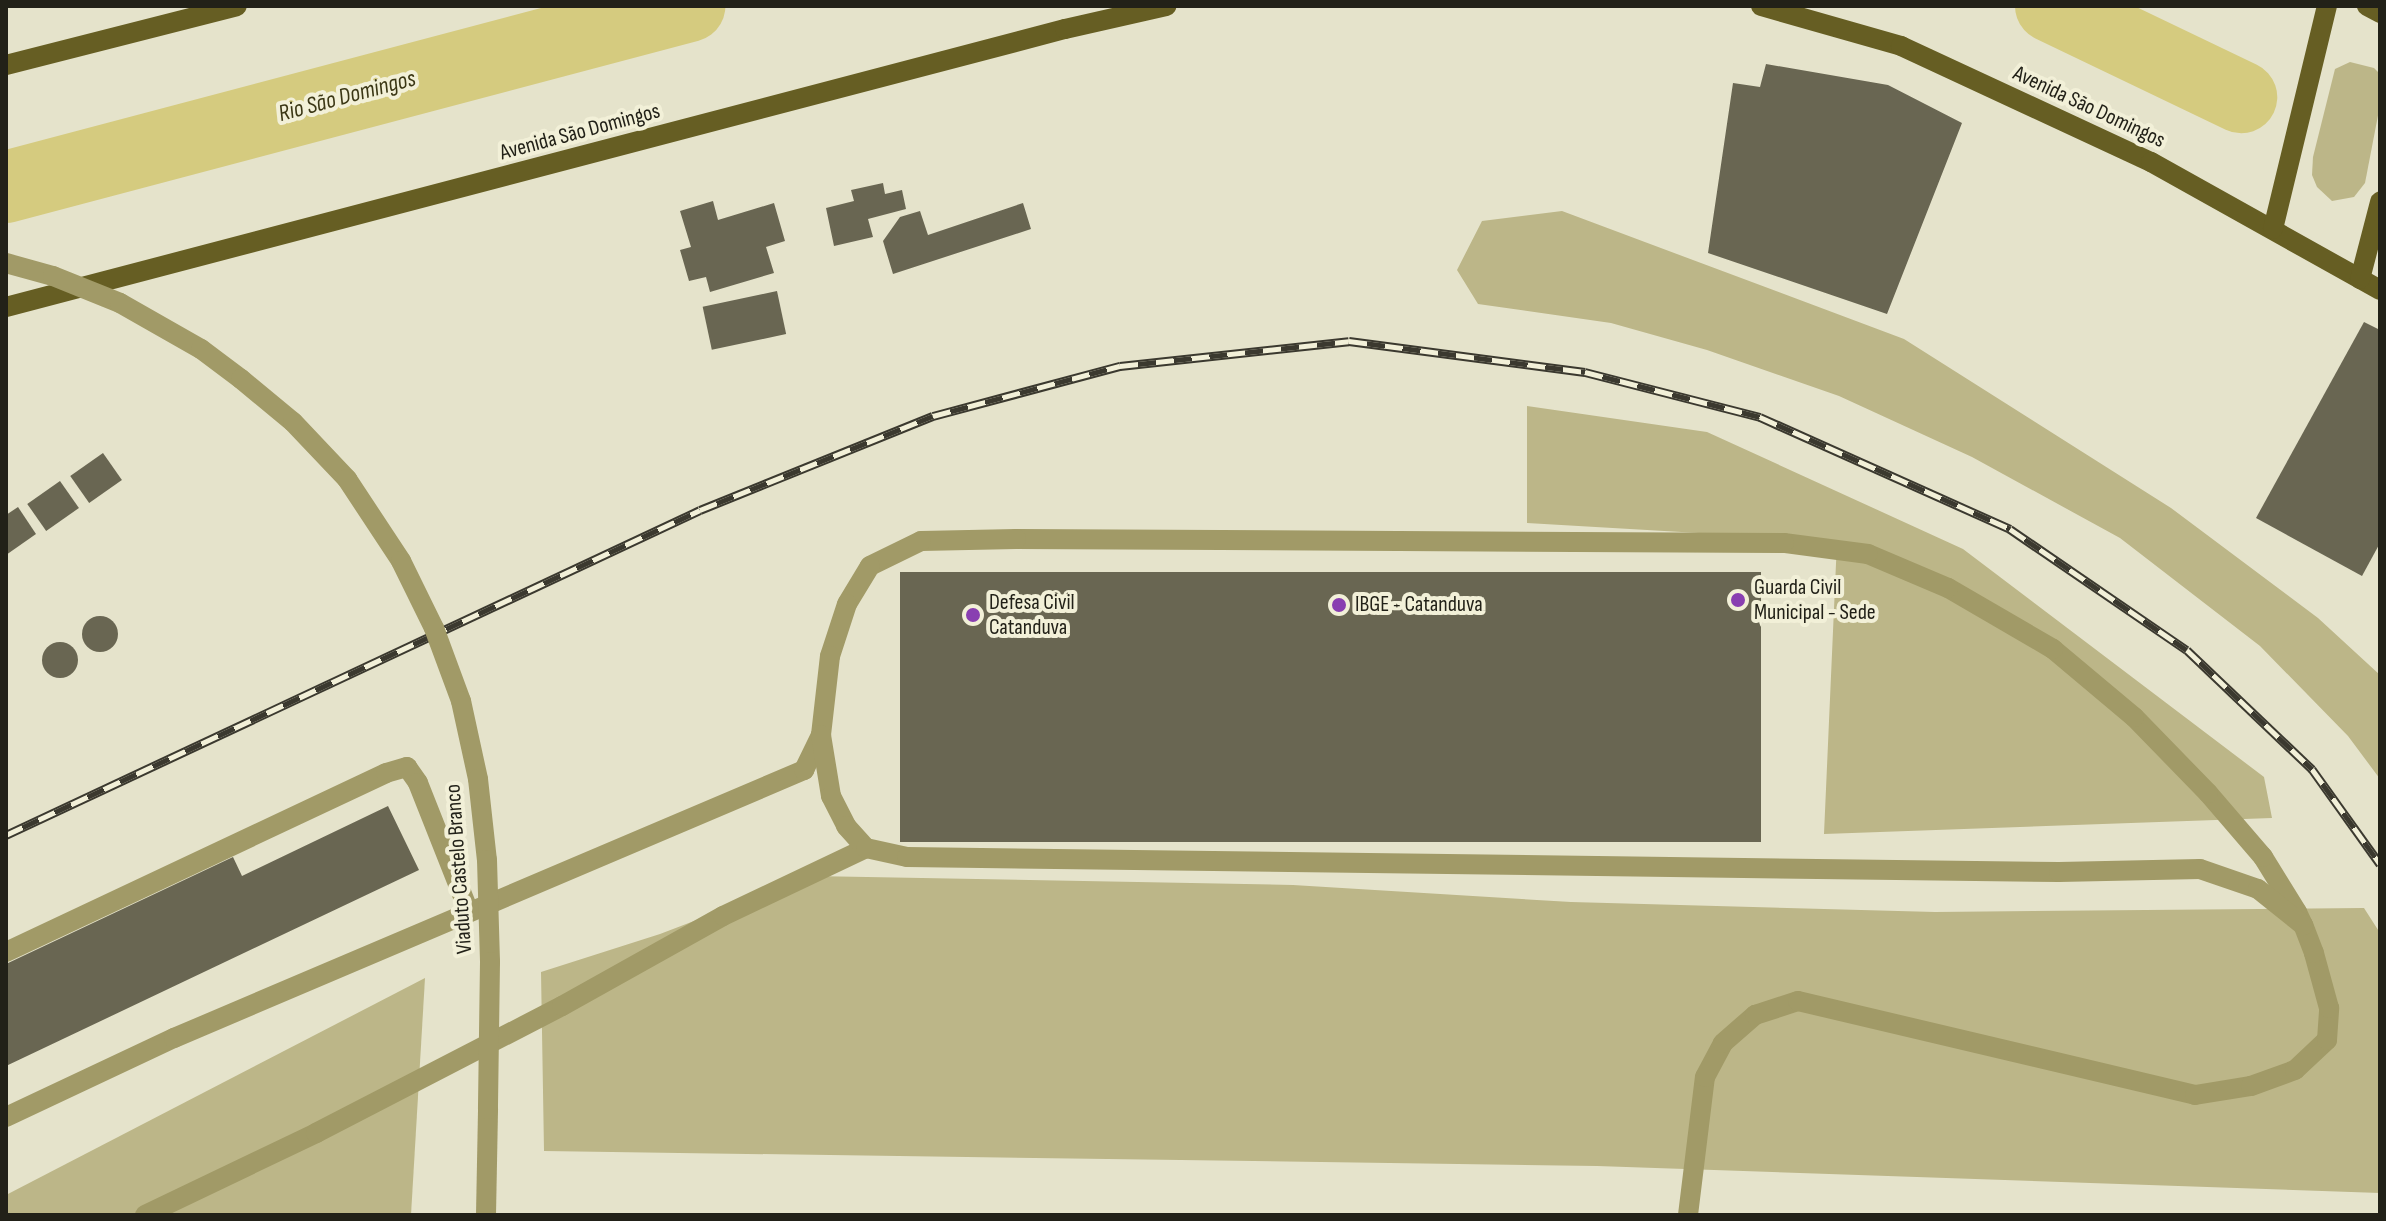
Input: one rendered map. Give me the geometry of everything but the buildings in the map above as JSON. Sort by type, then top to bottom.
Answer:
[{"type":"main road","points":[[6,65],[237,6]]},
{"type":"main road","name":"Avenida São Domingos","points":[[6,307],[1065,29],[1166,6]]},
{"type":"main road","name":"Avenida São Domingos","points":[[1761,6],[1901,46],[2151,162],[2380,290]]},
{"type":"main road","points":[[2273,229],[2327,6]]},
{"type":"main road","points":[[2360,279],[2380,202]]},
{"type":"street","name":"Viaduto Castelo Branco","points":[[6,263],[53,276],[120,303],[201,349],[241,379],[293,422],[347,479],[401,561],[434,628],[461,701],[478,779],[487,860],[490,962],[486,1215]]},
{"type":"street","points":[[1689,1208],[1705,1077],[1723,1043],[1755,1015],[1798,1001],[2195,1095],[2251,1086],[2295,1070],[2327,1040],[2329,1008],[2303,925],[2263,857],[2208,793],[2134,717],[2053,649],[1948,588],[1868,554],[1784,543],[921,541],[870,566],[847,604],[830,656],[821,735],[831,796],[846,826],[866,848],[907,857],[2059,872],[2200,869],[2258,889],[2303,925]]},
{"type":"street","points":[[6,1117],[174,1038],[804,770],[821,735]]},
{"type":"street","points":[[6,952],[386,773],[407,767],[418,783],[469,912]]},
{"type":"street","points":[[145,1215],[316,1133],[562,1006],[723,916],[866,848]]},
{"type":"shaded area","points":[[2350,62],[2374,68],[2380,74],[2380,105],[2365,183],[2354,197],[2332,201],[2317,187],[2312,175],[2313,157],[2335,69]]},
{"type":"shaded area","points":[[1562,211],[1904,339],[2171,508],[2318,618],[2380,675],[2380,779],[2348,736],[2260,646],[2120,538],[1972,457],[1839,396],[1707,350],[1611,323],[1478,304],[1457,270],[1482,221]]},
{"type":"shaded area","points":[[1527,406],[1707,432],[1963,549],[2264,777],[2272,818],[1824,834],[1837,541],[1527,523]]},
{"type":"shaded area","points":[[812,876],[1293,885],[1571,902],[1935,912],[2364,908],[2380,933],[2380,1193],[1597,1166],[544,1151],[541,972],[660,934]]},
{"type":"shaded area","points":[[425,978],[411,1215],[6,1215],[6,1195]]},
{"type":"waterway","name":"Rio São Domingos","points":[[6,187],[689,6]]},
{"type":"waterway","name":"Rio São Domingos","points":[[2051,6],[2241,97]]},
{"type":"railway","points":[[6,835],[700,510],[933,416],[1120,366],[1349,341],[1585,372],[1760,417],[2010,529],[2187,650],[2312,769],[2380,864]]},
{"type":"place","name":"Guarda Civil Municipal - Sede","points":[[1738,600]]},
{"type":"place","name":"IBGE - Catanduva","points":[[1339,605]]},
{"type":"place","name":"Defesa Civil Catanduva","points":[[973,615]]}]
